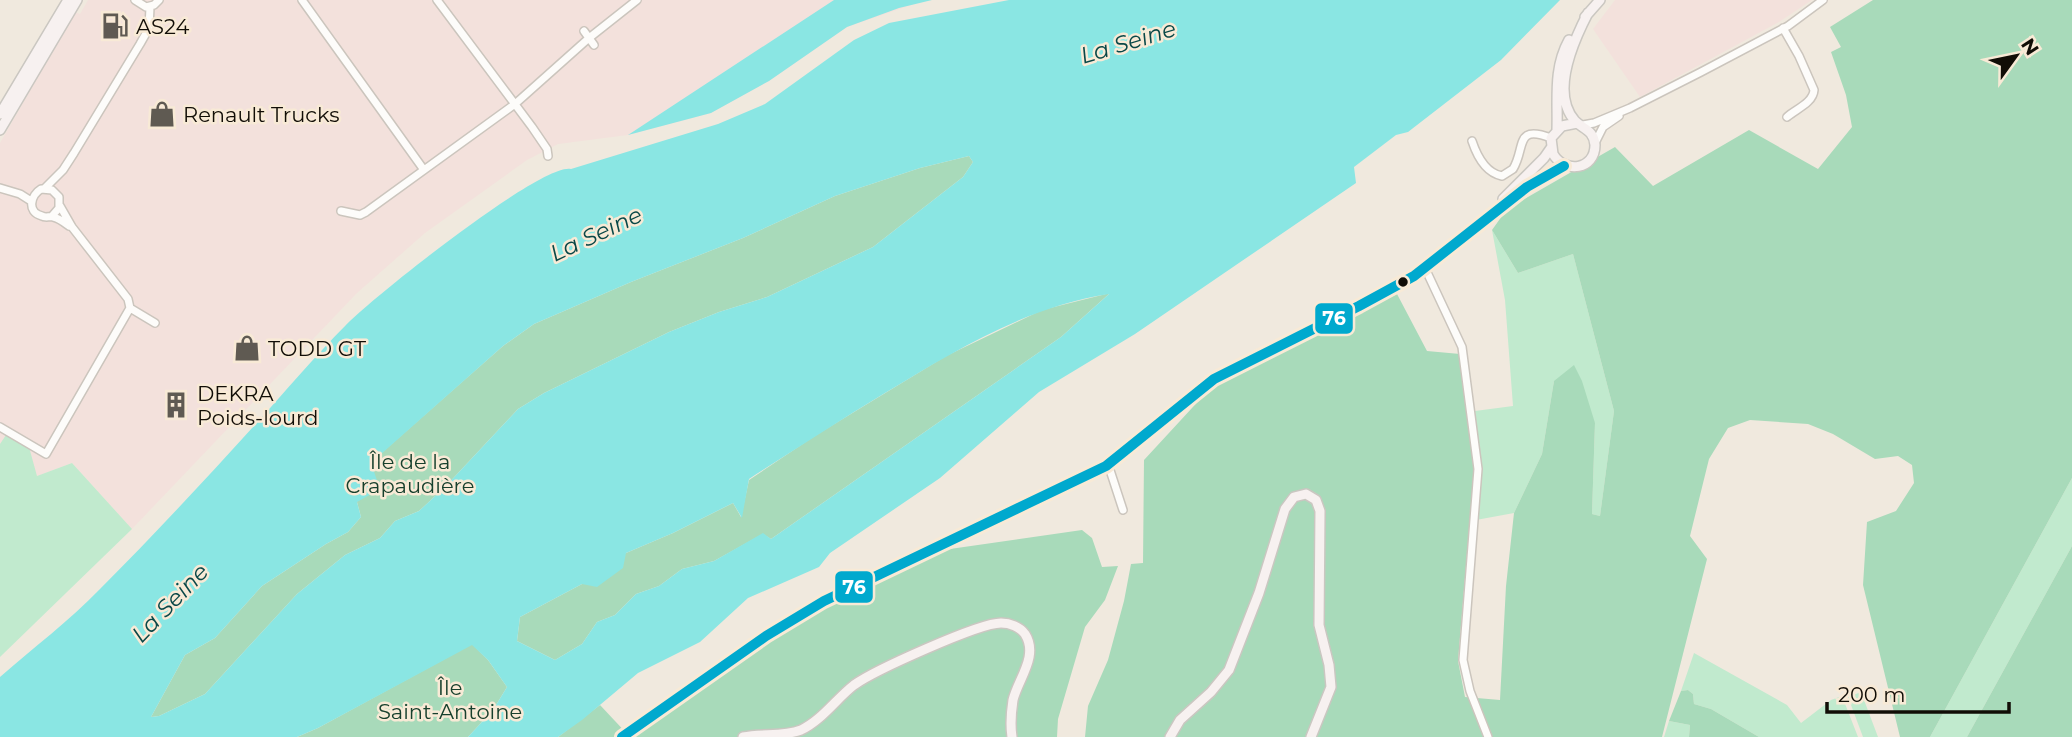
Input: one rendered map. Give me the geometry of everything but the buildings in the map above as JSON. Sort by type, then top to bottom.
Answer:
[{"type":"main road","points":[[0,114],[68,0]]},
{"type":"main road","points":[[0,130],[76,0]]},
{"type":"main road","points":[[1588,13],[1571,48],[1567,65],[1567,106],[1580,124],[1592,134],[1595,144],[1593,154],[1583,164],[1564,166],[1555,159],[1553,138],[1561,59],[1573,32],[1588,13],[1600,0]]},
{"type":"main road","points":[[1477,225],[1544,158],[1553,138],[1566,124],[1580,124]]},
{"type":"main road","points":[[622,737],[714,671],[814,606],[1108,464],[1223,373],[1359,306],[1425,268],[1527,187],[1564,166]]},
{"type":"main road","points":[[1170,737],[1180,720],[1211,692],[1229,670],[1259,593],[1285,509],[1294,497],[1306,494],[1316,500],[1320,511],[1319,625],[1331,677],[1328,698],[1311,737]]},
{"type":"main road","points":[[744,737],[785,735],[799,731],[812,724],[849,689],[869,676],[951,640],[1000,623],[1020,629],[1028,643],[1030,654],[1014,699],[1010,722],[1012,737]]},
{"type":"street","points":[[135,0],[150,6],[159,0]]},
{"type":"street","points":[[302,0],[424,170]]},
{"type":"street","points":[[438,0],[542,142],[548,156]]},
{"type":"street","points":[[341,211],[362,214],[424,170],[515,104],[589,38],[637,0]]},
{"type":"street","points":[[1580,124],[1594,123],[1630,108],[1783,28],[1823,0]]},
{"type":"street","points":[[72,227],[52,216],[37,214],[33,208],[34,194],[45,188],[63,170],[149,28],[150,6]]},
{"type":"street","points":[[1783,28],[1800,56],[1801,64],[1814,90],[1810,100],[1787,117]]},
{"type":"street","points":[[1595,144],[1603,127],[1630,108]]},
{"type":"street","points":[[1472,141],[1475,152],[1488,169],[1500,176],[1513,169],[1520,143],[1528,135],[1538,133],[1553,138]]},
{"type":"street","points":[[0,427],[46,454],[130,308],[128,299],[72,227],[60,206],[58,194],[63,170]]},
{"type":"street","points":[[0,188],[32,201]]},
{"type":"street","points":[[45,188],[58,194]]},
{"type":"street","points":[[52,216],[60,206]]},
{"type":"street","points":[[1425,268],[1457,333],[1465,360],[1478,469],[1463,660],[1470,691],[1488,737]]},
{"type":"street","points":[[130,308],[155,323]]},
{"type":"street","points":[[1108,464],[1123,510]]},
{"type":"shaded area","points":[[88,0],[926,0],[847,27],[769,81],[711,113],[628,135],[558,144],[527,160],[425,233],[357,293],[132,529],[72,463],[32,478],[0,512],[0,143],[75,12],[80,14]]},
{"type":"shaded area","points":[[1615,0],[1812,0],[1779,22],[1640,97],[1593,29]]},
{"type":"green space","points":[[1873,0],[2072,0],[2072,478],[1930,737],[1900,737],[1863,585],[1867,522],[1896,511],[1914,483],[1912,465],[1898,456],[1875,459],[1833,434],[1808,424],[1750,420],[1728,428],[1709,459],[1690,536],[1707,559],[1662,737],[1085,737],[1088,706],[1108,660],[1131,564],[1143,563],[1144,460],[1216,382],[1397,294],[1427,351],[1460,354],[1474,470],[1458,661],[1465,697],[1500,700],[1506,586],[1514,513],[1542,454],[1554,381],[1574,365],[1582,381],[1595,423],[1592,514],[1600,516],[1614,411],[1573,254],[1518,273],[1492,230],[1507,209],[1615,147],[1653,186],[1749,130],[1818,169],[1852,127],[1846,95],[1831,52],[1841,47],[1830,27]]},
{"type":"green space","name":"Île de la Crapaudière","points":[[969,156],[973,162],[963,177],[873,247],[767,297],[669,332],[544,393],[518,409],[419,511],[395,521],[380,538],[345,555],[297,594],[205,694],[159,716],[151,717],[185,655],[215,638],[262,586],[348,532],[361,517],[357,502],[370,463],[503,346],[534,324],[743,238],[835,196],[920,168]]},
{"type":"green space","points":[[1492,230],[1518,273],[1573,254],[1614,411],[1600,516],[1592,514],[1595,423],[1554,381],[1542,454],[1514,513],[1476,520],[1481,470],[1475,411],[1513,406],[1505,300]]},
{"type":"green space","points":[[1110,293],[1061,337],[771,539],[763,534],[714,561],[682,569],[659,586],[636,594],[615,615],[597,622],[582,644],[555,660],[517,641],[520,617],[582,584],[626,553],[733,503],[741,517],[749,480],[813,437],[946,356],[1042,310]]},
{"type":"green space","points":[[6,435],[29,447],[37,476],[72,463],[132,529],[0,657],[0,444]]},
{"type":"green space","points":[[2072,478],[2072,546],[1967,737],[1930,737]]},
{"type":"green space","points":[[1082,530],[1092,538],[1102,567],[1118,566],[1105,600],[1085,627],[1058,719],[1057,737],[632,737],[836,597],[929,552]]},
{"type":"green space","points":[[2072,546],[2072,737],[1967,737]]},
{"type":"green space","name":"Île Saint-Antoine","points":[[472,644],[488,660],[507,687],[493,710],[468,737],[297,737],[318,728]]},
{"type":"green space","points":[[1694,653],[1787,705],[1801,723],[1831,700],[1842,696],[1858,737],[1759,737],[1711,709],[1694,704],[1693,694],[1688,690],[1681,691]]},
{"type":"green space","points":[[1688,690],[1693,694],[1694,704],[1711,709],[1759,737],[1689,737],[1690,725],[1669,721],[1681,691]]},
{"type":"green space","points":[[1861,692],[1878,737],[1863,737],[1848,697]]},
{"type":"green space","points":[[600,705],[630,737],[558,737]]},
{"type":"green space","points":[[1669,721],[1690,725],[1689,737],[1664,737]]},
{"type":"water","points":[[834,0],[932,0],[899,8],[847,27],[769,81],[711,113],[628,135]]},
{"type":"water","name":"La Seine","points":[[1009,0],[1560,0],[1501,60],[1408,132],[1396,135],[1354,167],[1356,183],[1135,334],[1039,392],[940,478],[830,553],[819,567],[748,598],[700,642],[638,673],[558,737],[468,737],[493,710],[507,687],[488,660],[472,645],[297,737],[0,737],[0,677],[100,589],[196,489],[334,337],[388,288],[457,234],[527,187],[554,173],[718,124],[765,104],[854,40],[889,23]],"holes":[[[969,156],[973,162],[963,177],[873,247],[767,297],[669,332],[544,393],[518,409],[419,511],[395,521],[380,538],[345,555],[297,594],[205,694],[159,716],[151,717],[185,655],[215,638],[262,586],[348,532],[361,517],[357,502],[380,489],[371,463],[503,346],[534,324],[743,238],[835,196],[920,168]],[[1109,294],[1061,337],[771,539],[763,533],[714,561],[682,569],[659,586],[636,594],[615,615],[597,622],[582,644],[555,660],[517,641],[520,617],[582,584],[597,587],[623,568],[626,553],[733,503],[742,518],[749,479],[965,346],[1050,309]]]},
{"type":"transit line","name":"76","points":[[622,737],[766,636],[824,601],[1106,466],[1214,379],[1414,276],[1527,187],[1564,166]]},
{"type":"place","name":"AS24","points":[[115,26]]},
{"type":"place","name":"Renault Trucks","points":[[162,114]]},
{"type":"place","name":"TODD GT","points":[[247,348]]},
{"type":"place","name":"DEKRA Poids-lourd","points":[[176,405]]}]
